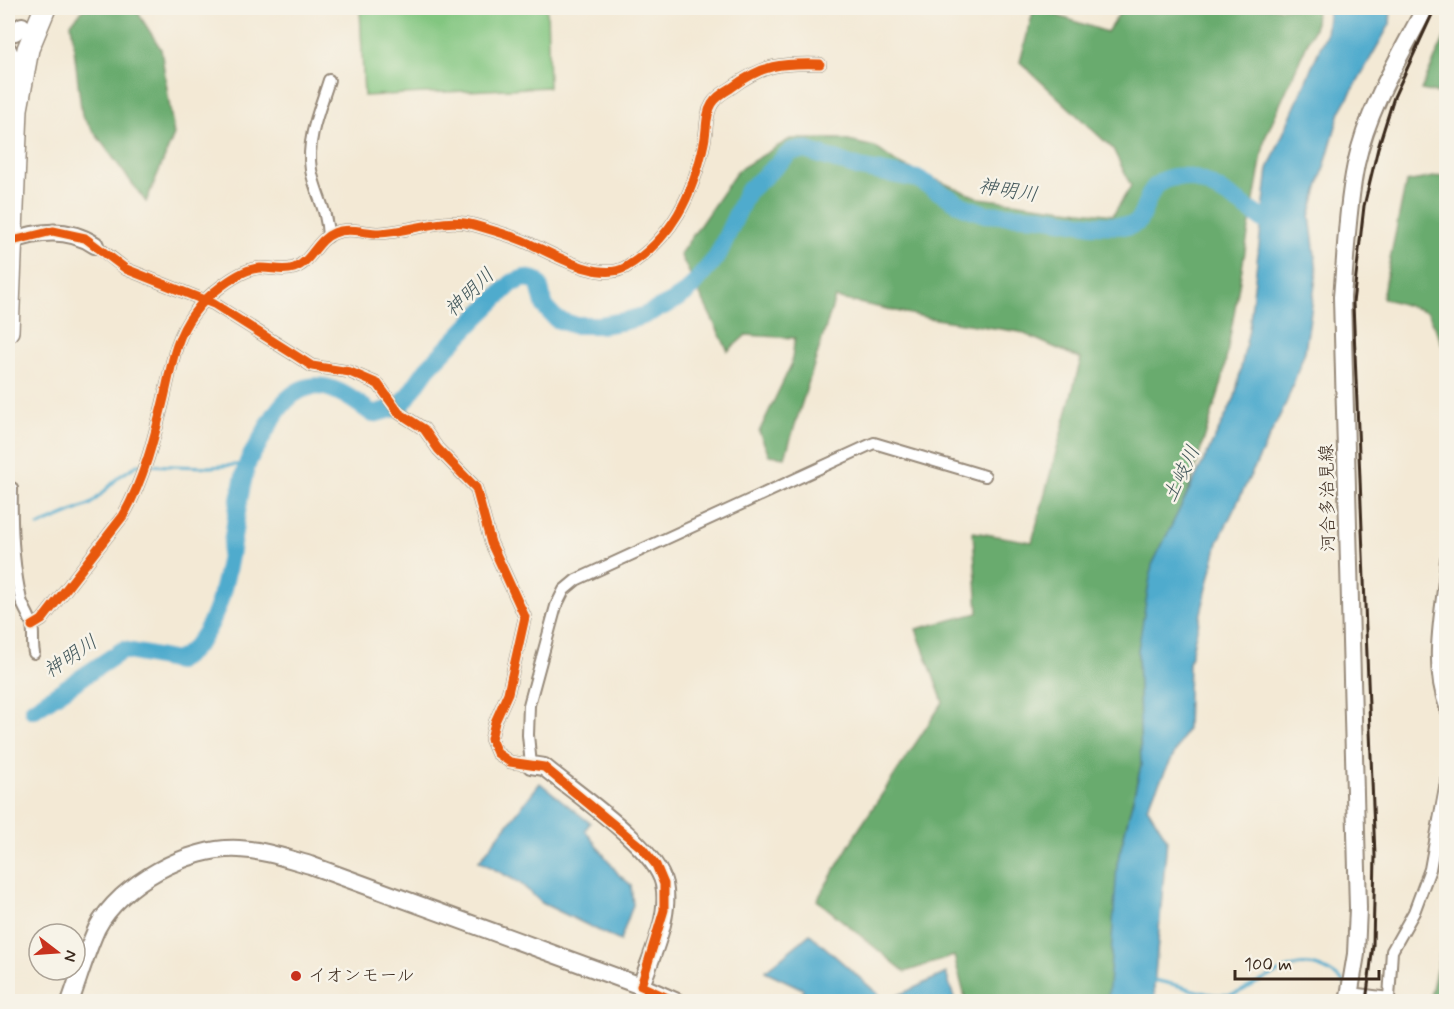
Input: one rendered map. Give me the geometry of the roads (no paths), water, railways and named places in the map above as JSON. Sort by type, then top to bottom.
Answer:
[{"type":"highway","points":[[12,66],[28,49],[45,8]]},
{"type":"highway","points":[[8,331],[15,148],[12,66],[20,22]]},
{"type":"street","name":"河合多治見線","points":[[1349,997],[1356,954],[1358,908],[1342,297],[1349,215],[1357,163],[1369,122],[1425,8]]},
{"type":"street","points":[[32,626],[42,620],[117,525],[132,501],[149,456],[179,336],[205,301],[250,269],[288,271],[304,265],[334,233],[349,230],[382,233],[453,221],[472,224],[527,243],[590,269],[613,272],[624,268],[664,236],[683,209],[701,158],[711,105],[717,97],[753,72],[767,66],[820,64]]},
{"type":"street","points":[[328,237],[328,219],[315,185],[310,151],[329,80]]},
{"type":"street","points":[[10,241],[53,231],[73,234],[95,245],[126,269],[205,301],[312,366],[350,372],[378,384],[399,413],[424,429],[438,449],[476,488],[491,543],[525,617],[508,693],[495,722],[491,739],[497,753],[510,762],[544,767],[642,848],[656,865],[664,884],[664,910],[641,986]]},
{"type":"street","points":[[531,765],[528,735],[529,705],[556,606],[564,590],[576,580],[874,443],[985,476]]},
{"type":"street","points":[[8,487],[12,488],[11,520],[20,596],[25,614],[32,626],[31,637],[34,653]]},
{"type":"street","points":[[1446,559],[1444,600],[1436,639],[1436,662],[1446,710]]},
{"type":"street","points":[[1349,997],[1389,998],[1392,951],[1414,912],[1430,869],[1446,782]]},
{"type":"street","points":[[70,1002],[98,927],[117,900],[146,877],[187,858],[210,850],[237,849],[266,852],[320,869],[641,986],[677,1002]]},
{"type":"water","points":[[1329,8],[1391,8],[1390,24],[1340,112],[1310,216],[1317,271],[1305,351],[1287,401],[1218,542],[1189,663],[1187,729],[1147,807],[1167,839],[1154,987],[1155,1001],[1108,1001],[1117,864],[1141,766],[1138,650],[1152,565],[1235,397],[1249,329],[1268,169],[1326,34]]},
{"type":"water","points":[[540,783],[590,823],[585,830],[619,875],[631,885],[633,905],[620,941],[542,903],[520,883],[479,861]]},
{"type":"water","points":[[810,934],[886,1001],[946,973],[955,1001],[816,1002],[802,996],[803,989],[765,971]]},
{"type":"waterway","name":"神明川","points":[[33,710],[123,650],[177,661],[196,646],[209,626],[227,573],[241,488],[248,462],[277,412],[294,394],[304,388],[316,386],[329,388],[373,414],[401,406],[427,369],[477,317],[512,283],[525,278],[535,280],[539,285],[545,307],[556,319],[574,325],[601,325],[625,321],[643,316],[672,302],[687,292],[717,257],[747,192],[792,151],[805,150],[860,168],[918,179],[963,206],[985,214],[1041,217],[1093,225],[1130,226],[1138,222],[1151,192],[1157,185],[1171,178],[1186,177],[1218,190],[1277,227]]},
{"type":"waterway","points":[[38,526],[91,504],[120,476],[137,465],[210,467],[247,464]]},
{"type":"waterway","points":[[1152,980],[1203,993],[1234,994],[1280,971],[1291,967],[1312,965],[1334,974],[1346,984]]},
{"type":"railway","points":[[1366,1002],[1373,945],[1375,856],[1353,303],[1364,206],[1378,148],[1394,97],[1435,8]]},
{"type":"place","name":"イオンモール","points":[[296,976]]},
{"type":"water label","name":"土岐川","points":[[1182,474]]}]
